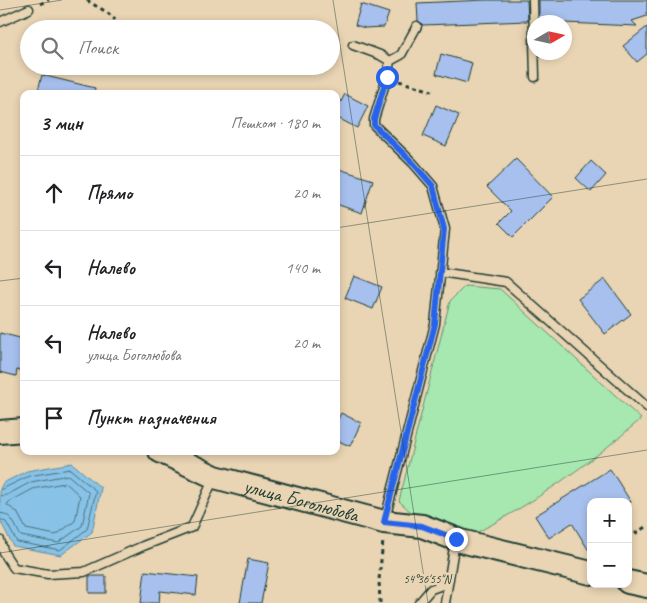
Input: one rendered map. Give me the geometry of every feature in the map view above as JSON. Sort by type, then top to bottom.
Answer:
[{"type":"street","points":[[0,432],[20,430]]},
{"type":"street","name":"улица Боголюбова","points":[[169,455],[214,476],[384,522],[422,526],[456,539],[587,572]]},
{"type":"street","points":[[632,583],[647,586]]},
{"type":"lane","points":[[533,0],[535,77]]},
{"type":"lane","points":[[0,22],[29,9]]},
{"type":"lane","points":[[390,61],[401,55],[417,26]]},
{"type":"lane","points":[[353,45],[380,54],[390,61]]},
{"type":"lane","points":[[384,522],[435,324],[444,229],[433,186],[413,163],[374,125],[390,61]]},
{"type":"lane","points":[[440,272],[506,282],[647,407]]},
{"type":"lane","points":[[0,540],[4,553],[14,568],[48,574],[84,572],[192,527],[214,476]]},
{"type":"lane","points":[[445,603],[456,539]]},
{"type":"lane","points":[[420,603],[431,589],[448,584]]},
{"type":"path","points":[[87,0],[97,8],[110,14],[115,20]]},
{"type":"path","points":[[387,77],[432,91]]},
{"type":"path","points":[[380,603],[379,580],[384,522]]},
{"type":"path","points":[[632,535],[647,526]]},
{"type":"green space","points":[[465,286],[500,289],[641,419],[601,452],[539,497],[472,535],[414,515],[399,501],[450,301]]},
{"type":"water","points":[[72,463],[101,488],[92,532],[61,555],[13,546],[0,520],[0,489],[3,483],[27,471]]},
{"type":"building","points":[[527,0],[527,21],[423,25],[418,21],[417,3]]},
{"type":"building","points":[[539,0],[647,0],[647,16],[632,21],[637,26],[572,23],[572,15],[539,15]]},
{"type":"building","points":[[361,4],[389,13],[384,27],[365,28],[355,25]]},
{"type":"building","points":[[647,27],[647,54],[637,62],[623,46]]},
{"type":"building","points":[[441,54],[472,63],[467,83],[436,74]]},
{"type":"building","points":[[42,75],[95,88],[95,90],[38,90]]},
{"type":"building","points":[[345,94],[368,106],[357,128],[340,119],[340,103]]},
{"type":"building","points":[[436,105],[459,115],[446,146],[423,136]]},
{"type":"building","points":[[516,159],[553,197],[513,237],[499,223],[511,211],[487,187]]},
{"type":"building","points":[[591,161],[606,175],[591,192],[576,178]]},
{"type":"building","points":[[340,169],[373,180],[362,213],[340,205]]},
{"type":"building","points":[[354,276],[382,287],[373,309],[345,298]]},
{"type":"building","points":[[605,279],[631,314],[605,334],[578,299]]},
{"type":"building","points":[[0,333],[20,338],[20,371],[17,370],[16,376],[0,372]]},
{"type":"building","points":[[341,413],[361,423],[350,446],[340,442]]},
{"type":"building","points":[[610,469],[628,498],[587,498],[587,547],[572,523],[549,538],[535,516]]},
{"type":"building","points":[[248,559],[269,563],[261,603],[240,603]]},
{"type":"building","points":[[145,571],[198,577],[196,595],[160,591],[159,603],[141,603]]},
{"type":"building","points":[[89,576],[106,576],[106,593],[89,593]]},
{"type":"route","points":[[387,77],[374,119],[374,125],[413,163],[433,186],[444,229],[435,324],[384,522],[422,526],[456,539]]}]
